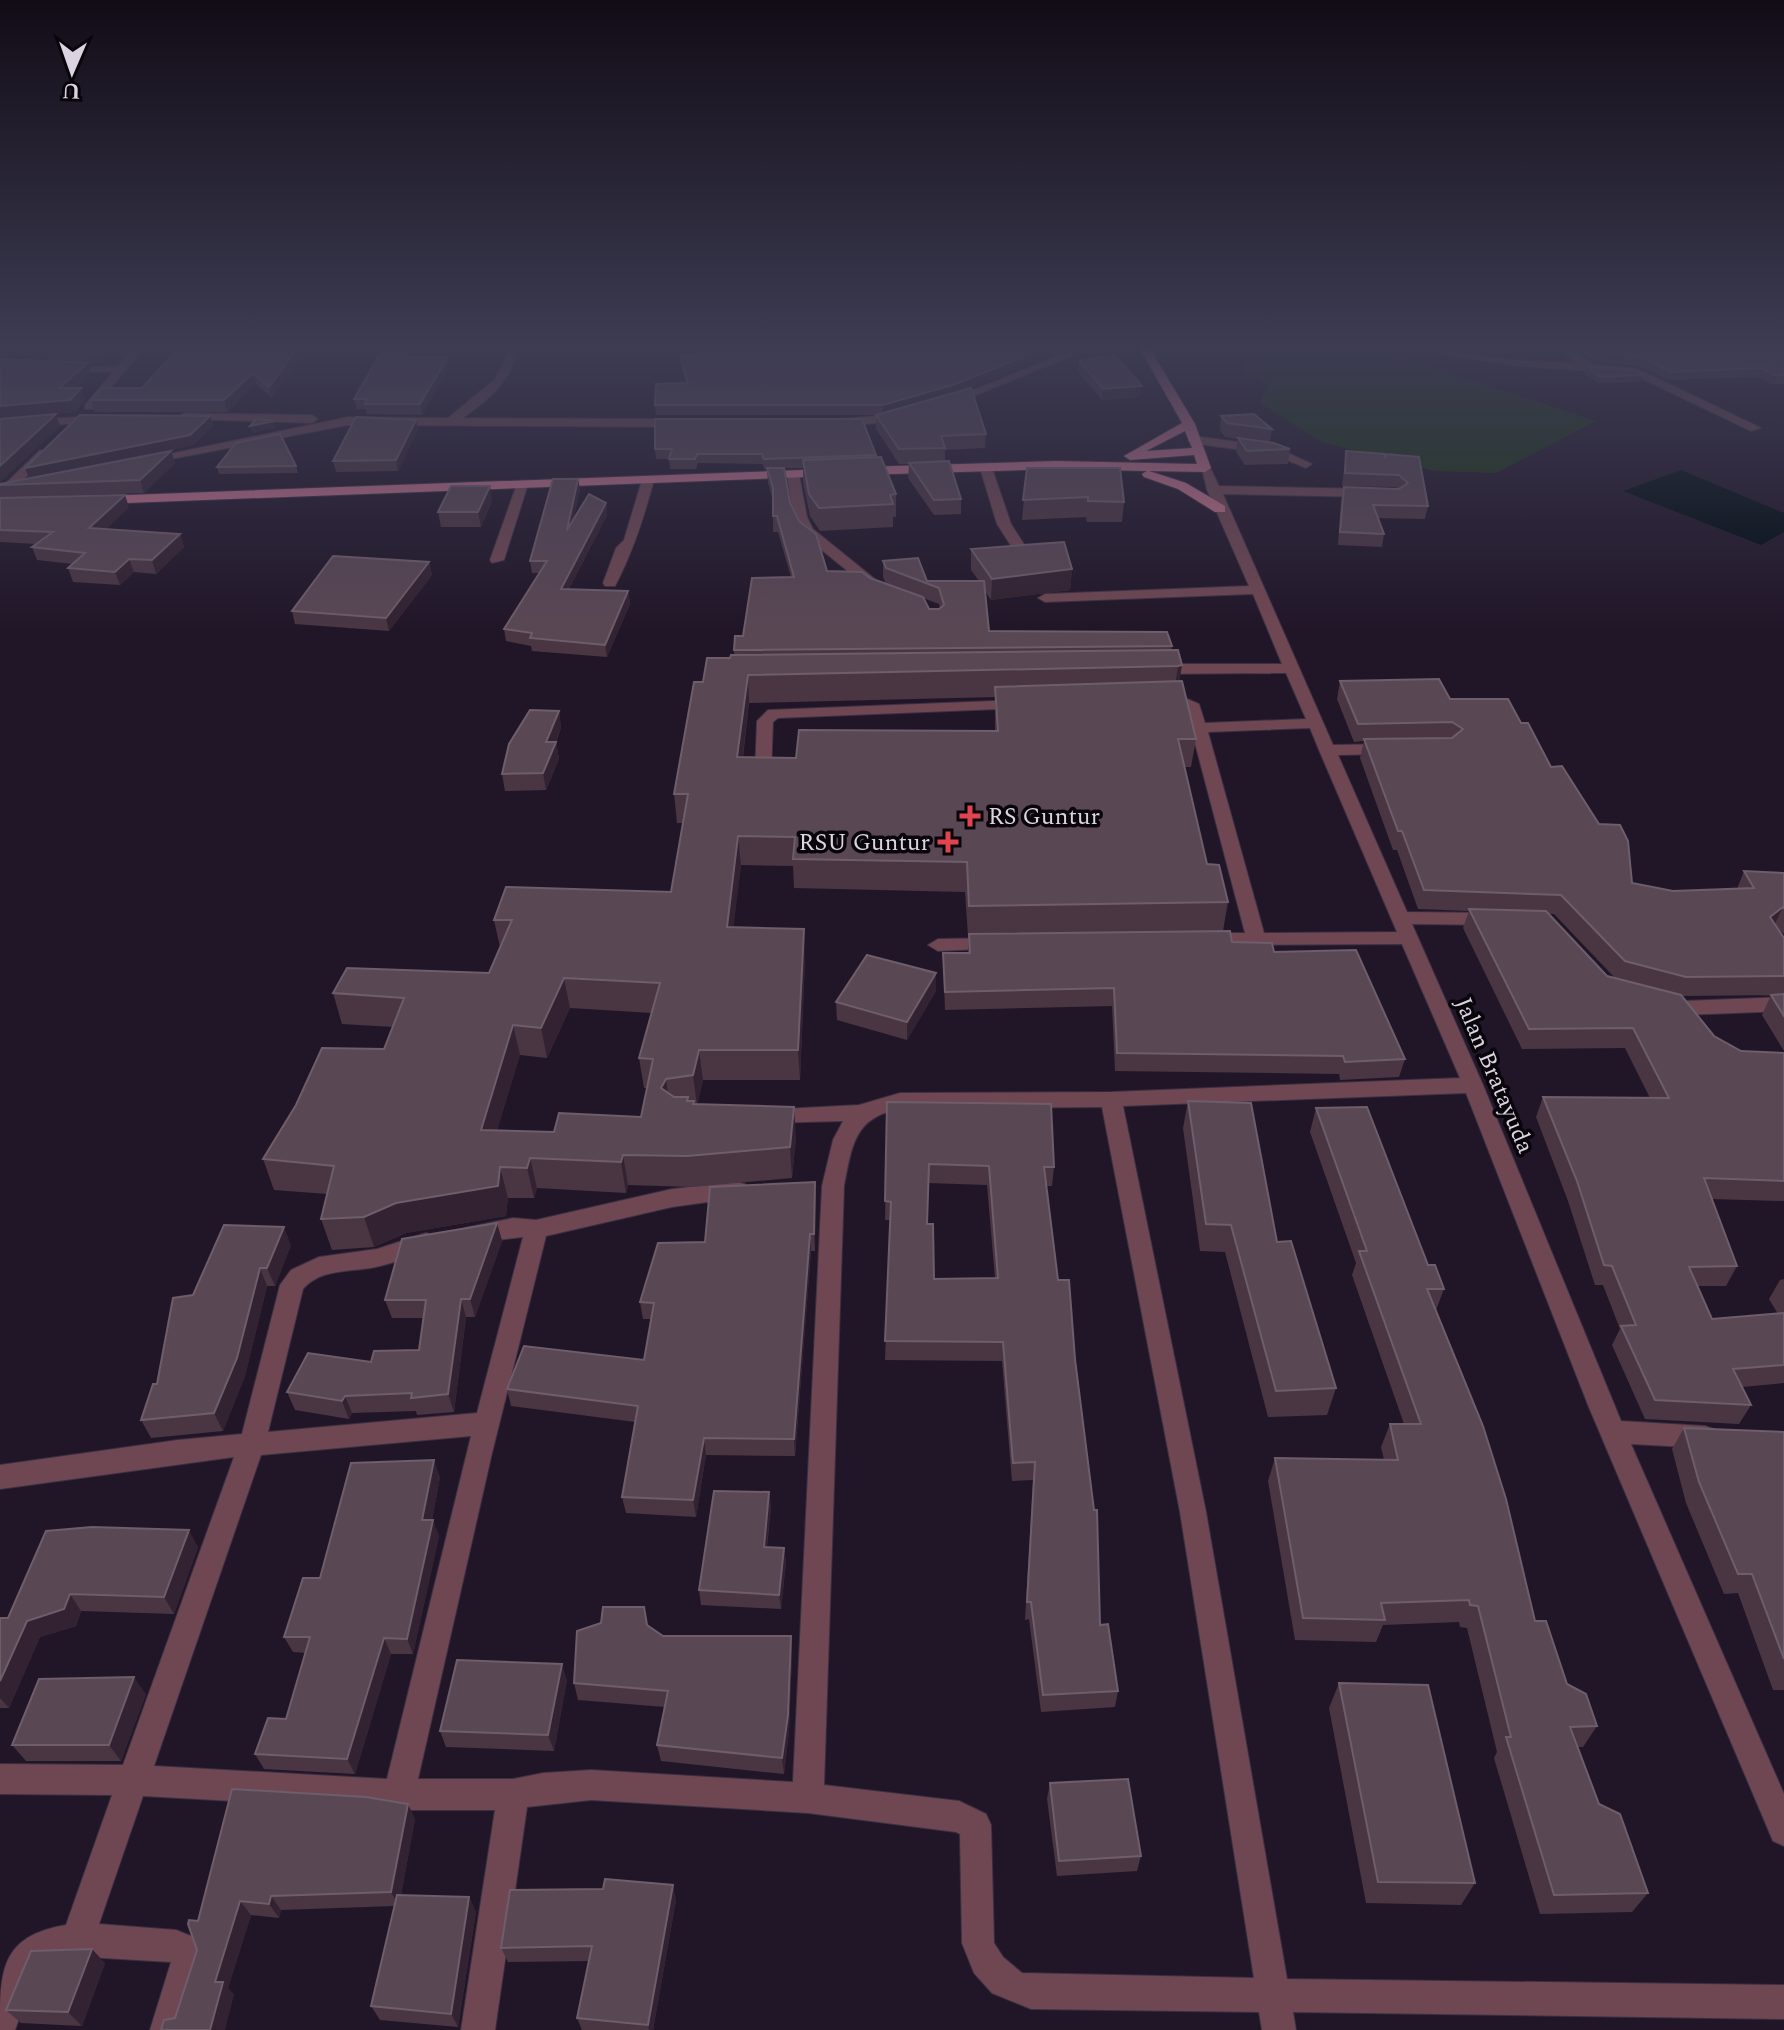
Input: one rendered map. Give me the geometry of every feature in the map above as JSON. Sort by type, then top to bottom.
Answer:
[{"type":"main road","points":[[1121,457],[1152,442]]},
{"type":"main road","name":"Jalan Bratayuda","points":[[1195,442],[1199,453]]},
{"type":"main road","points":[[92,501],[1056,465],[1121,457],[1199,453]]},
{"type":"main road","points":[[1056,465],[1130,468],[1199,453]]},
{"type":"main road","points":[[1130,468],[1217,500]]},
{"type":"street","points":[[138,462],[242,442]]},
{"type":"street","points":[[4,490],[50,447]]},
{"type":"street","points":[[1199,453],[1275,451],[1306,464]]},
{"type":"street","name":"Jalan Bratayuda","points":[[1199,453],[1473,1085],[1613,1432],[1784,1830]]},
{"type":"street","points":[[986,468],[1004,524],[1020,549]]},
{"type":"street","points":[[793,474],[800,517],[807,531],[888,594]]},
{"type":"street","points":[[610,583],[623,548],[630,542],[648,480]]},
{"type":"street","points":[[4,490],[37,483]]},
{"type":"street","points":[[497,560],[522,484]]},
{"type":"street","points":[[1217,500],[1380,493]]},
{"type":"street","points":[[1045,598],[1258,590]]},
{"type":"street","points":[[1144,669],[1292,668]]},
{"type":"street","points":[[1151,702],[1182,701],[1193,707],[1256,938]]},
{"type":"street","points":[[763,773],[765,721],[774,713],[1043,704]]},
{"type":"street","points":[[1199,728],[1316,723]]},
{"type":"street","points":[[1327,750],[1405,749]]},
{"type":"street","points":[[1176,940],[1256,938],[1507,919]]},
{"type":"street","points":[[938,945],[1018,944]]},
{"type":"street","points":[[1663,1002],[1683,1008],[1784,1004]]},
{"type":"street","points":[[1683,1008],[1702,1031]]},
{"type":"street","points":[[808,1798],[833,1186],[848,1129],[862,1113],[880,1103],[900,1101],[1111,1099],[1473,1085]]},
{"type":"street","points":[[1111,1099],[1193,1512],[1279,2030]]},
{"type":"street","points":[[755,1115],[862,1113]]},
{"type":"street","points":[[804,1187],[833,1186]]},
{"type":"street","points":[[76,1942],[252,1444],[297,1277],[313,1269],[379,1258],[406,1245],[513,1227],[539,1229],[564,1220],[657,1201],[761,1188]]},
{"type":"street","points":[[399,1795],[487,1423],[539,1229]]},
{"type":"street","points":[[0,1477],[252,1444],[487,1423]]},
{"type":"street","points":[[1613,1432],[1730,1438]]},
{"type":"street","points":[[0,1779],[134,1780],[399,1795],[513,1794],[543,1788],[591,1785],[808,1798],[973,1822],[978,1943],[982,1957],[996,1977],[1015,1990],[1784,2002]]},
{"type":"street","points":[[478,2030],[513,1794]]},
{"type":"street","points":[[0,2026],[27,1956],[46,1945],[76,1942],[176,1946],[184,1950],[188,1963],[167,2030]]},
{"type":"green space","points":[[1321,442],[1556,442],[1496,473],[1435,471]]},
{"type":"shaded area","points":[[1681,470],[1784,513],[1784,532],[1761,545],[1623,491]]},
{"type":"building","points":[[0,442],[26,442],[0,466]]},
{"type":"building","points":[[52,442],[156,442],[25,468]]},
{"type":"building","points":[[284,442],[296,466],[217,467],[236,443]]},
{"type":"building","points":[[343,442],[405,442],[396,460],[333,461]]},
{"type":"building","points":[[655,442],[871,442],[876,455],[764,459],[762,454],[697,454],[695,459],[669,459],[672,449],[655,449]]},
{"type":"building","points":[[894,442],[943,442],[945,448],[899,449]]},
{"type":"building","points":[[1241,442],[1274,443],[1290,449],[1247,451]]},
{"type":"building","points":[[171,451],[140,480],[0,485],[0,484]]},
{"type":"building","points":[[1346,451],[1385,454],[1385,458],[1386,454],[1419,457],[1428,506],[1373,505],[1384,534],[1340,532],[1344,487],[1399,489],[1408,483],[1399,475],[1345,473]]},
{"type":"building","points":[[881,457],[896,494],[890,495],[893,504],[819,508],[809,494],[803,460]]},
{"type":"building","points":[[949,461],[961,499],[934,500],[909,463]]},
{"type":"building","points":[[767,468],[784,468],[790,503],[799,521],[816,534],[827,571],[862,572],[870,578],[923,597],[929,609],[939,609],[944,605],[939,588],[886,568],[883,561],[918,558],[927,581],[984,581],[989,631],[1167,632],[1172,646],[734,650],[735,636],[743,636],[752,578],[794,577],[777,516],[773,516],[773,488]]},
{"type":"building","points":[[1027,468],[1120,468],[1124,502],[1088,501],[1088,497],[1023,500]]},
{"type":"building","points":[[553,479],[578,479],[567,530],[589,494],[606,503],[561,589],[628,591],[605,645],[530,638],[532,633],[504,629],[547,561],[530,561]]},
{"type":"building","points":[[451,486],[490,486],[478,512],[438,512]]},
{"type":"building","points":[[125,495],[89,528],[180,534],[152,560],[129,559],[115,572],[68,568],[85,553],[32,547],[53,532],[0,530],[0,498]]},
{"type":"building","points":[[1064,542],[1072,569],[992,579],[971,549]]},
{"type":"building","points":[[333,556],[429,562],[386,618],[292,611]]},
{"type":"building","points":[[1178,650],[1182,665],[1178,666],[748,675],[737,757],[796,758],[799,730],[998,731],[995,687],[1182,681],[1196,739],[1178,739],[1207,864],[1219,865],[1228,902],[969,906],[967,862],[793,859],[795,837],[738,836],[727,927],[804,929],[798,1050],[699,1050],[693,1075],[666,1079],[661,1088],[674,1097],[688,1097],[687,1101],[694,1101],[693,1104],[794,1107],[790,1147],[687,1156],[623,1155],[621,1162],[530,1158],[527,1168],[500,1167],[498,1186],[396,1203],[364,1217],[321,1219],[334,1166],[263,1159],[296,1105],[322,1048],[384,1049],[404,998],[333,993],[347,968],[489,973],[512,920],[494,920],[506,887],[671,892],[688,794],[674,794],[694,682],[703,682],[707,658],[730,658],[731,655]],"holes":[[[564,978],[660,983],[639,1058],[653,1059],[641,1117],[559,1113],[554,1132],[481,1130],[513,1025],[541,1028]]]},
{"type":"building","points":[[1439,679],[1450,699],[1508,699],[1521,723],[1528,723],[1551,767],[1562,766],[1599,824],[1620,825],[1628,841],[1632,883],[1673,891],[1754,888],[1744,871],[1784,873],[1784,908],[1770,917],[1784,938],[1784,976],[1686,977],[1625,961],[1561,895],[1424,890],[1364,739],[1452,738],[1463,729],[1452,722],[1358,724],[1340,681]]},
{"type":"building","points":[[530,710],[559,711],[546,742],[556,742],[543,773],[502,774],[509,744]]},
{"type":"building","points":[[1469,909],[1546,911],[1607,976],[1681,995],[1714,1036],[1741,1051],[1784,1053],[1784,1181],[1704,1178],[1737,1266],[1689,1267],[1712,1319],[1784,1313],[1784,1365],[1733,1369],[1751,1405],[1655,1400],[1621,1326],[1636,1325],[1612,1266],[1604,1265],[1577,1181],[1543,1097],[1669,1098],[1633,1028],[1529,1029]]},
{"type":"building","points":[[1230,931],[1232,942],[1272,943],[1274,952],[1356,950],[1405,1059],[1345,1062],[1343,1056],[1117,1053],[1114,988],[945,992],[943,953],[970,953],[969,934]]},
{"type":"building","points":[[867,955],[936,973],[907,1022],[836,1002]]},
{"type":"building","points":[[1784,994],[1784,1016],[1771,995]]},
{"type":"building","points":[[1188,1101],[1251,1103],[1277,1242],[1291,1241],[1336,1388],[1276,1391],[1231,1225],[1206,1224]]},
{"type":"building","points":[[887,1102],[1051,1104],[1054,1167],[1044,1167],[1058,1280],[1069,1280],[1075,1359],[1094,1510],[1097,1510],[1100,1625],[1108,1624],[1118,1691],[1043,1695],[1031,1602],[1027,1602],[1035,1462],[1013,1463],[1003,1342],[885,1341],[891,1202],[885,1201]],"holes":[[[929,1164],[989,1166],[998,1278],[934,1279],[933,1224],[927,1224]]]},
{"type":"building","points":[[1367,1107],[1428,1265],[1435,1265],[1444,1289],[1427,1289],[1483,1426],[1506,1499],[1535,1621],[1546,1621],[1567,1684],[1586,1694],[1597,1726],[1570,1727],[1599,1804],[1620,1814],[1648,1893],[1554,1895],[1506,1737],[1511,1737],[1478,1606],[1470,1605],[1469,1600],[1381,1603],[1385,1620],[1303,1618],[1275,1458],[1398,1460],[1390,1424],[1421,1424],[1359,1251],[1367,1251],[1316,1108]]},
{"type":"building","points":[[815,1182],[814,1234],[810,1234],[794,1439],[704,1438],[693,1500],[622,1497],[638,1406],[507,1389],[524,1346],[644,1360],[654,1303],[640,1302],[658,1243],[705,1242],[710,1187]]},
{"type":"building","points":[[497,1223],[470,1299],[461,1299],[448,1394],[411,1398],[412,1393],[345,1396],[342,1401],[287,1392],[308,1353],[371,1362],[374,1351],[419,1350],[426,1300],[385,1300],[402,1239]]},
{"type":"building","points":[[224,1225],[284,1227],[267,1268],[260,1268],[237,1358],[214,1413],[141,1420],[153,1384],[157,1384],[173,1298],[193,1295]]},
{"type":"building","points":[[1684,1428],[1784,1432],[1784,1659],[1752,1574],[1738,1574],[1699,1482]]},
{"type":"building","points":[[434,1460],[422,1520],[433,1520],[407,1639],[384,1638],[347,1759],[255,1754],[268,1718],[286,1719],[310,1637],[284,1637],[303,1578],[320,1578],[351,1463]]},
{"type":"building","points":[[714,1491],[769,1492],[764,1547],[784,1548],[779,1595],[699,1590]]},
{"type":"building","points":[[92,1527],[189,1530],[164,1597],[70,1594],[64,1609],[27,1621],[0,1681],[0,1618],[8,1618],[46,1531]]},
{"type":"building","points":[[603,1607],[644,1607],[647,1625],[663,1636],[791,1636],[788,1715],[782,1758],[657,1745],[668,1691],[574,1683],[577,1631],[601,1623]]},
{"type":"building","points":[[457,1660],[562,1664],[548,1735],[440,1731]]},
{"type":"building","points":[[134,1677],[109,1745],[12,1745],[39,1679]]},
{"type":"building","points":[[1339,1683],[1428,1685],[1475,1883],[1378,1882]]},
{"type":"building","points":[[1128,1779],[1141,1856],[1059,1861],[1050,1783]]},
{"type":"building","points":[[232,1789],[366,1797],[408,1804],[391,1892],[271,1896],[269,1904],[240,1901],[215,1982],[223,1982],[210,2030],[161,2030],[164,2020],[175,2018],[197,1950],[188,1924],[189,1920],[198,1921]]},
{"type":"building","points":[[605,1879],[673,1885],[648,2025],[577,2018],[592,1946],[501,1948],[510,1890],[603,1889]]},
{"type":"building","points":[[397,1895],[469,1897],[451,2014],[371,2006]]},
{"type":"building","points":[[92,1949],[68,2012],[6,2010],[31,1951]]},
{"type":"place","name":"RS Guntur","points":[[970,816]]},
{"type":"place","name":"RSU Guntur","points":[[948,842]]}]
